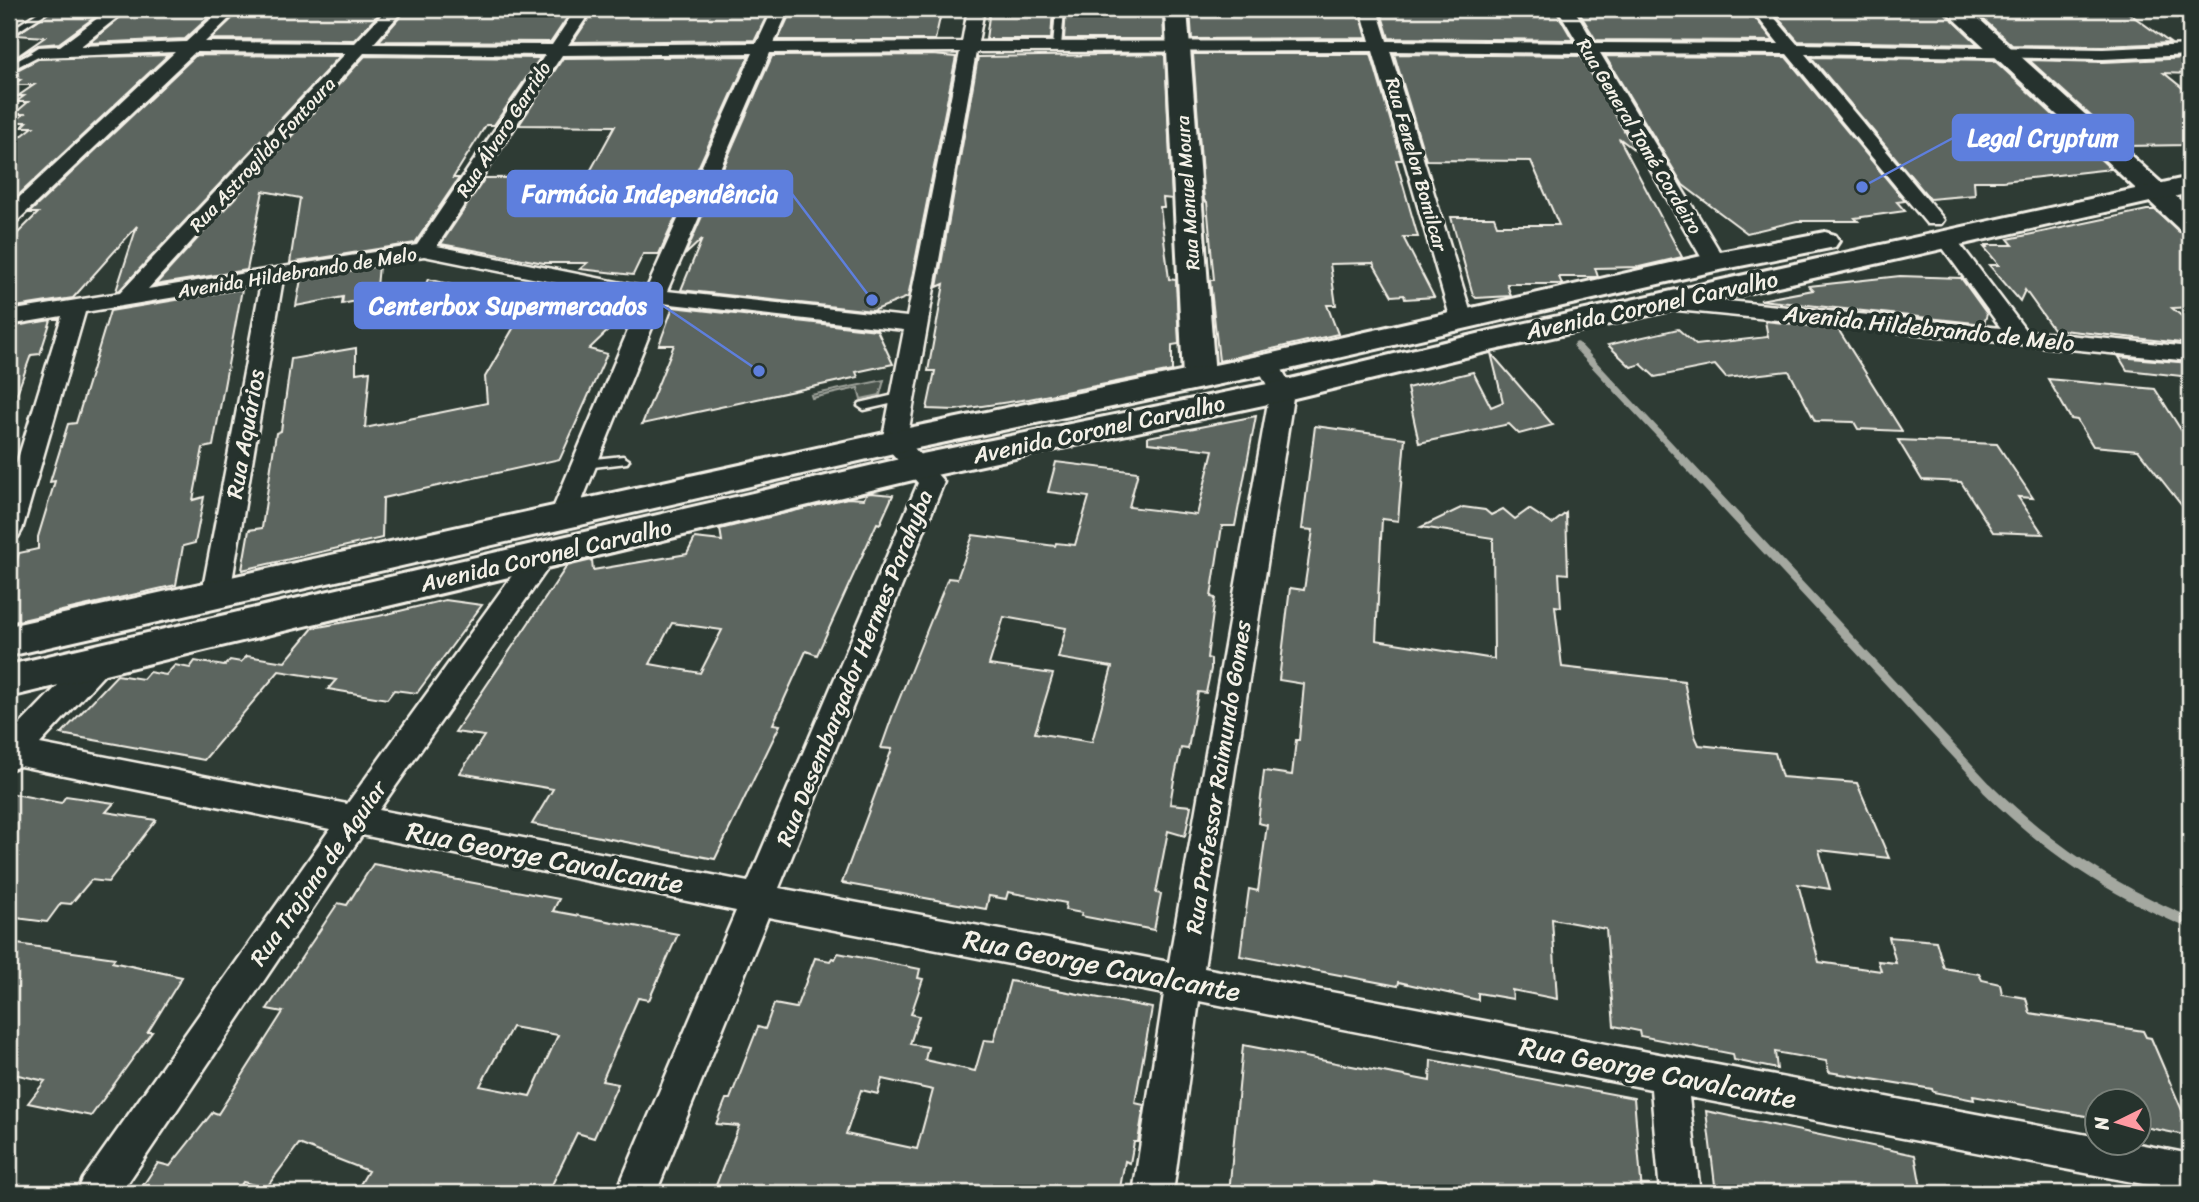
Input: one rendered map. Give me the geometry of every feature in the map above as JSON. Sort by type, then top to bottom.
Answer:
[{"type":"main road","name":"Rua Manuel Moura","points":[[1176,9],[1199,377]]},
{"type":"main road","points":[[1955,9],[2013,52]]},
{"type":"main road","points":[[1976,9],[2013,52],[2080,115],[2165,182],[2190,224]]},
{"type":"main road","name":"Avenida Coronel Carvalho","points":[[1475,326],[1614,313],[1667,302],[1940,230],[2165,182]]},
{"type":"main road","name":"Avenida Coronel Carvalho","points":[[9,641],[562,518],[906,454],[1275,378],[1475,326],[1592,290],[1715,262],[1940,230]]},
{"type":"main road","name":"Avenida Coronel Carvalho","points":[[9,681],[542,555],[906,454],[1199,377],[1275,378]]},
{"type":"street","points":[[66,49],[120,9]]},
{"type":"street","points":[[9,218],[231,9]]},
{"type":"street","name":"Rua Astrogildo Fontoura","points":[[127,299],[396,9]]},
{"type":"street","name":"Rua Álvaro Garrido","points":[[424,250],[584,9]]},
{"type":"street","points":[[562,518],[654,296],[781,9]]},
{"type":"street","name":"Rua Desembargador Hermes Parahyba","points":[[636,1193],[931,482],[906,454],[903,397],[976,9]]},
{"type":"street","name":"Rua Fenelon Bomilcar","points":[[1369,9],[1475,326]]},
{"type":"street","name":"Rua General Tomé Cordeiro","points":[[1566,9],[1715,262]]},
{"type":"street","points":[[1759,9],[1940,230],[2018,336]]},
{"type":"street","points":[[39,52],[189,47],[555,50],[1178,45],[2103,54],[2190,50]]},
{"type":"street","name":"Avenida Hildebrando de Melo","points":[[9,318],[424,250],[654,296],[917,325]]},
{"type":"street","name":"Rua Aquários","points":[[216,593],[273,276]]},
{"type":"street","name":"Avenida Hildebrando de Melo","points":[[1667,302],[2190,354]]},
{"type":"street","points":[[9,530],[75,308]]},
{"type":"street","name":"Rua Professor Raimundo Gomes","points":[[1153,1193],[1275,378]]},
{"type":"street","name":"Rua Trajano de Aguiar","points":[[97,1193],[355,819],[542,555]]},
{"type":"street","points":[[11,755],[100,660]]},
{"type":"street","name":"Rua George Cavalcante","points":[[11,755],[355,819],[759,900],[1668,1074],[2188,1180]]},
{"type":"street","points":[[1668,1074],[1680,1193]]},
{"type":"lane","points":[[9,35],[48,9]]},
{"type":"lane","points":[[1057,47],[1060,9]]},
{"type":"lane","points":[[9,68],[39,52]]},
{"type":"lane","points":[[864,406],[903,397]]},
{"type":"lane","points":[[585,464],[623,460]]},
{"type":"shaded area","points":[[884,380],[880,395],[861,399],[858,388],[812,398],[811,395]]},
{"type":"building","points":[[54,9],[106,9],[59,43],[38,45],[9,62],[45,37],[16,35]]},
{"type":"building","points":[[130,9],[218,9],[185,39],[89,43]]},
{"type":"building","points":[[242,9],[384,9],[354,40],[211,39]]},
{"type":"building","points":[[407,9],[573,9],[551,42],[379,41]]},
{"type":"building","points":[[595,9],[770,9],[755,40],[573,42]]},
{"type":"building","points":[[792,9],[942,9],[935,40],[778,40]]},
{"type":"building","points":[[990,9],[1053,9],[1051,39],[986,39]]},
{"type":"building","points":[[1066,9],[1163,9],[1164,39],[1064,39]]},
{"type":"building","points":[[1190,9],[1359,9],[1367,38],[1192,39]]},
{"type":"building","points":[[1380,9],[1555,9],[1573,40],[1389,38]]},
{"type":"building","points":[[1577,9],[1748,9],[1774,41],[1596,40]]},
{"type":"building","points":[[1770,9],[1942,9],[1978,44],[1798,41]]},
{"type":"building","points":[[1972,9],[2123,9],[2170,43],[2103,46],[2012,45]]},
{"type":"building","points":[[1165,54],[1172,199],[1163,198],[1164,207],[1160,207],[1169,279],[1176,280],[1179,344],[1172,345],[1172,371],[1029,399],[955,410],[927,409],[935,371],[928,371],[944,284],[937,287],[978,57]]},
{"type":"building","points":[[1193,54],[1371,54],[1402,160],[1396,160],[1418,237],[1403,237],[1434,297],[1405,299],[1404,295],[1392,296],[1373,263],[1330,264],[1336,305],[1327,305],[1338,334],[1219,361],[1210,280],[1214,280],[1207,202],[1204,201]]},
{"type":"building","points":[[1394,54],[1581,56],[1636,151],[1619,138],[1682,257],[1639,267],[1595,268],[1598,277],[1559,277],[1562,284],[1507,284],[1511,296],[1476,298],[1451,217],[1494,217],[1497,225],[1559,225],[1531,161],[1426,160]]},
{"type":"building","points":[[168,55],[9,204],[9,146],[33,127],[22,127],[27,122],[14,122],[24,114],[14,114],[28,102],[16,102],[24,96],[18,96],[34,85],[12,85],[20,80],[9,79],[9,74],[38,59]]},
{"type":"building","points":[[196,55],[340,56],[119,291],[116,291],[137,226],[73,298],[9,308],[9,242],[38,213],[29,213]]},
{"type":"building","points":[[365,56],[540,58],[494,125],[486,125],[453,178],[459,178],[415,243],[290,263],[300,198],[263,191],[247,270],[155,285]]},
{"type":"building","points":[[749,56],[659,254],[643,254],[633,275],[580,269],[587,263],[544,263],[441,244],[485,178],[587,177],[615,126],[519,125],[563,58]]},
{"type":"building","points":[[772,56],[956,57],[908,297],[873,311],[681,290],[702,239],[685,255]]},
{"type":"building","points":[[1605,56],[1786,57],[1905,201],[1897,202],[1905,211],[1855,218],[1858,221],[1797,221],[1747,233],[1683,185]]},
{"type":"building","points":[[1811,57],[1994,60],[2111,169],[2003,181],[1974,181],[1975,195],[1930,199]]},
{"type":"building","points":[[2189,58],[2190,74],[2164,73],[2190,94],[2190,145],[2124,146],[2029,60],[2103,62]]},
{"type":"building","points":[[2155,210],[2190,240],[2190,307],[2172,308],[2190,323],[2190,344],[2053,329],[2025,290],[2020,301],[1989,265],[1999,265],[1984,247],[1987,247],[1986,245],[2013,245],[2008,239]]},
{"type":"building","points":[[379,266],[376,297],[342,304],[343,297],[296,306],[301,279]]},
{"type":"building","points":[[1900,276],[1961,278],[1987,314],[1984,324],[1760,300],[1813,290],[1809,286]]},
{"type":"building","points":[[428,279],[508,299],[508,301],[415,312]]},
{"type":"building","points":[[242,289],[213,446],[203,448],[193,500],[204,497],[195,543],[183,546],[176,585],[9,623],[9,587],[19,553],[38,549],[38,537],[55,481],[50,482],[68,424],[76,423],[110,311]]},
{"type":"building","points":[[538,306],[614,325],[589,349],[607,354],[560,459],[383,498],[382,538],[242,570],[249,530],[262,528],[276,433],[281,431],[291,359],[356,348],[356,373],[370,371],[365,428],[487,403],[485,377],[514,327]]},
{"type":"building","points":[[673,307],[877,330],[893,364],[856,372],[858,377],[642,424],[674,345],[659,345]]},
{"type":"building","points":[[51,320],[40,354],[31,355],[12,407],[9,407],[9,327]]},
{"type":"building","points":[[1765,321],[1838,329],[1902,431],[1858,429],[1854,422],[1815,421],[1789,371],[1726,378],[1715,365],[1655,377],[1641,364],[1631,367],[1608,345],[1678,329],[1696,345],[1768,337]]},
{"type":"building","points":[[1491,353],[1553,425],[1519,434],[1509,424],[1419,443],[1407,388],[1473,372],[1491,407],[1503,402]]},
{"type":"building","points":[[2119,357],[2190,363],[2190,377],[2127,370]]},
{"type":"building","points":[[2048,379],[2155,389],[2190,444],[2190,516],[2138,450],[2093,446],[2077,420],[2071,419]]},
{"type":"building","points":[[1256,416],[1235,526],[1222,526],[1211,597],[1215,598],[1207,658],[1211,659],[1211,669],[1206,693],[1198,692],[1188,749],[1181,748],[1170,804],[1191,806],[1185,836],[1168,831],[1156,893],[1161,894],[1154,930],[1081,916],[1082,913],[1065,910],[1066,903],[1008,892],[1006,899],[989,896],[986,909],[842,883],[892,749],[881,748],[892,717],[948,578],[957,579],[973,535],[1055,546],[1056,543],[1075,545],[1089,497],[1048,492],[1056,462],[1138,472],[1129,507],[1197,515],[1213,450],[1148,443],[1148,437]],"holes":[[[1004,617],[1066,628],[1058,658],[1112,667],[1092,742],[1035,733],[1053,674],[989,665]]]},
{"type":"building","points":[[1315,426],[1405,438],[1398,521],[1382,519],[1376,640],[1494,659],[1493,538],[1421,527],[1463,507],[1485,510],[1491,515],[1503,509],[1515,519],[1529,509],[1552,524],[1566,513],[1568,574],[1559,573],[1561,607],[1555,606],[1562,667],[1684,681],[1699,745],[1775,753],[1782,777],[1857,783],[1889,858],[1819,850],[1830,889],[1798,884],[1819,962],[1881,971],[1878,961],[1896,963],[1889,937],[1936,941],[1944,968],[1979,974],[1982,980],[2000,984],[2002,994],[2026,998],[2030,1013],[2143,1031],[2146,1037],[2151,1038],[2190,1129],[2190,1136],[2154,1129],[2154,1086],[2084,1086],[2084,1116],[1973,1096],[1974,1100],[1933,1092],[1932,1089],[1829,1072],[1826,1061],[1775,1052],[1777,1069],[1734,1060],[1733,1054],[1640,1036],[1639,1031],[1614,1026],[1606,929],[1552,919],[1557,999],[1512,990],[1513,999],[1478,993],[1478,1000],[1399,982],[1398,986],[1240,956],[1249,889],[1258,891],[1267,825],[1258,823],[1264,771],[1292,775],[1296,740],[1299,740],[1304,684],[1279,680],[1290,588],[1304,590],[1313,530],[1302,529]]},
{"type":"building","points":[[1898,440],[1997,444],[2033,498],[2018,497],[2043,534],[1993,532],[1961,482],[1922,480]]},
{"type":"building","points":[[866,494],[893,495],[880,524],[877,523],[817,655],[806,651],[773,724],[780,725],[715,859],[532,824],[553,789],[460,773],[484,736],[455,732],[567,566],[592,560],[593,570],[687,554],[695,538],[722,541],[720,529],[847,498],[864,499]],"holes":[[[672,623],[722,630],[700,673],[650,664]]]},
{"type":"building","points":[[445,600],[482,605],[417,693],[394,690],[387,699],[328,689],[336,680],[279,671],[204,760],[61,734],[117,675],[143,679],[149,672],[166,675],[175,665],[190,668],[195,661],[224,666],[230,660],[241,662],[247,656],[285,662],[313,628]]},
{"type":"building","points":[[9,793],[61,803],[66,796],[114,803],[106,812],[156,820],[108,882],[91,880],[71,904],[61,903],[47,922],[9,917]]},
{"type":"building","points":[[373,864],[559,899],[553,911],[678,934],[649,1000],[638,998],[602,1081],[618,1084],[594,1138],[577,1133],[548,1193],[456,1193],[423,1186],[419,1193],[355,1193],[368,1171],[299,1144],[266,1188],[243,1182],[236,1193],[138,1193],[158,1163],[170,1166],[213,1112],[218,1114],[283,1012],[267,1009],[338,903],[347,905]],"holes":[[[512,1027],[558,1035],[530,1096],[480,1086]]]},
{"type":"building","points":[[17,944],[115,958],[112,962],[182,977],[148,1032],[152,1032],[91,1116],[28,1103],[45,1081],[9,1073],[9,954]]},
{"type":"building","points":[[838,953],[920,969],[918,978],[923,979],[911,1014],[919,1016],[910,1044],[928,1047],[925,1060],[975,1071],[984,1040],[994,1041],[1010,981],[1152,1008],[1135,1103],[1144,1105],[1138,1142],[1134,1142],[1130,1163],[1125,1161],[1119,1193],[713,1193],[739,1126],[716,1124],[726,1099],[730,1099],[758,1027],[765,1029],[774,1004],[796,1008],[815,958],[830,961],[835,959]],"holes":[[[882,1079],[933,1090],[917,1149],[846,1134],[861,1090],[878,1094]]]},
{"type":"building","points":[[1243,1045],[1430,1081],[1431,1060],[1634,1098],[1642,1193],[1427,1193],[1375,1183],[1375,1192],[1340,1185],[1339,1193],[1229,1193]]},
{"type":"building","points":[[1706,1111],[1915,1155],[1922,1193],[1716,1193]]},
{"type":"waterway","points":[[1577,346],[1686,463]]},
{"type":"waterway","points":[[1684,461],[1989,789]]},
{"type":"waterway","points":[[1987,788],[2057,849],[2082,866],[2133,896],[2190,923]]},
{"type":"place","name":"Legal Cryptum","points":[[1862,187]]},
{"type":"place","name":"Farmácia Independência","points":[[872,300]]},
{"type":"place","name":"Centerbox Supermercados","points":[[759,371]]}]
